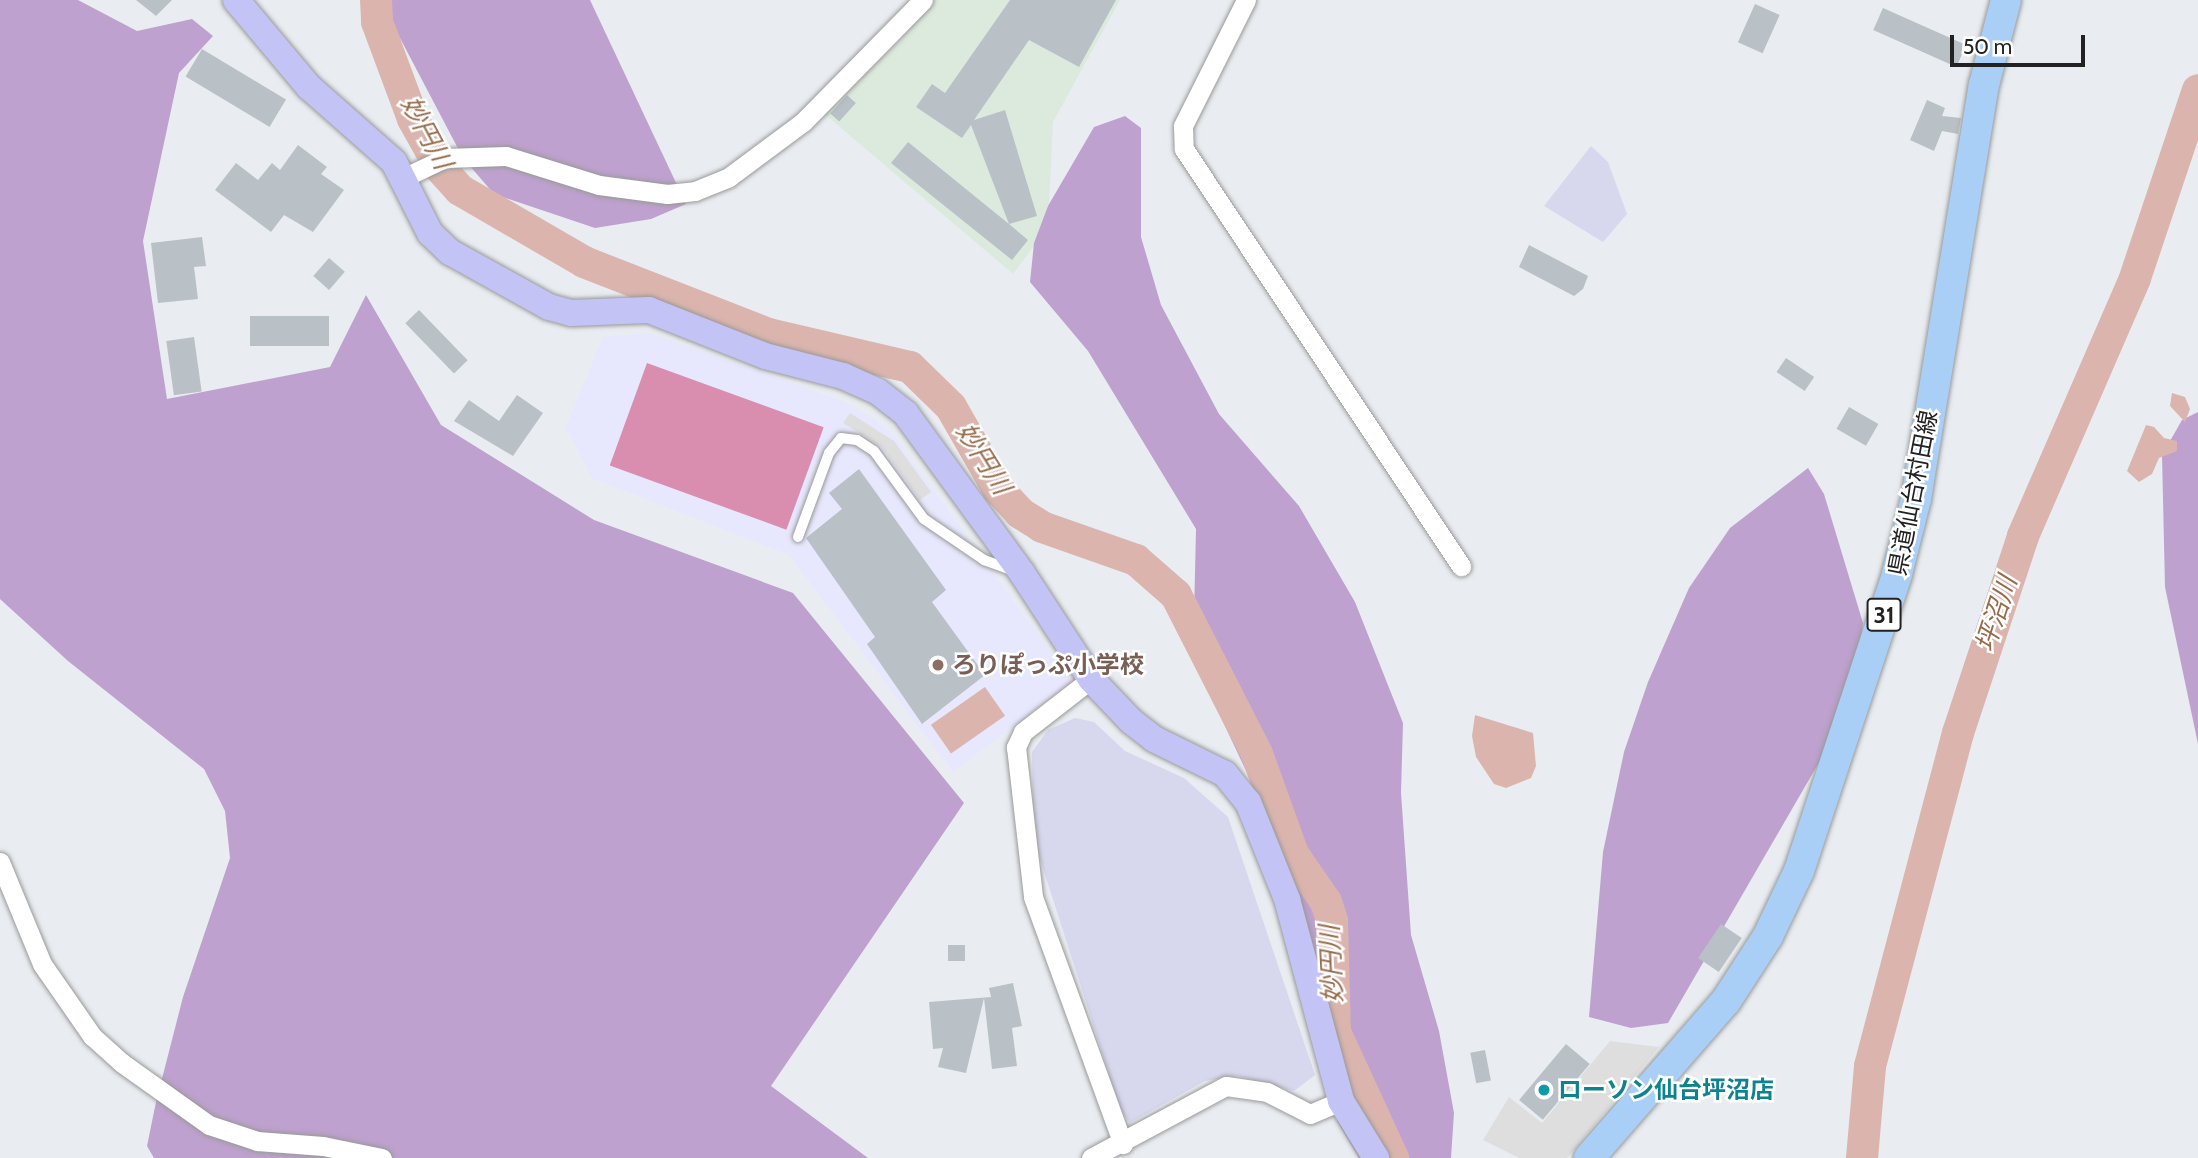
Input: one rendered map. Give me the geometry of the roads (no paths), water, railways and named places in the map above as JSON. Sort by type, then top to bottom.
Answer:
[{"type":"main road","name":"県道仙台村田線","points":[[1589,1158],[1726,1002],[1768,936],[1799,871],[1898,574],[1916,499],[1984,85],[2006,0]]},
{"type":"street","points":[[236,0],[309,87],[394,162],[430,233],[450,252],[549,307],[570,313],[649,310],[765,356],[843,376],[877,391],[905,414],[1022,573],[1091,679],[1131,721],[1154,738],[1225,774],[1248,802],[1287,899],[1341,1101],[1376,1158]]},
{"type":"street","points":[[404,178],[437,161],[506,156],[599,185],[667,194],[695,191],[729,177],[803,122],[923,0]]},
{"type":"street","points":[[1246,0],[1183,126],[1184,149],[1461,566]]},
{"type":"street","points":[[1091,679],[1023,732],[1016,747],[1033,898],[1123,1144]]},
{"type":"street","points":[[0,862],[49,974],[92,1036],[122,1063],[209,1125],[257,1141],[323,1146],[382,1158]]},
{"type":"street","points":[[1091,1158],[1123,1144],[1226,1086],[1267,1092],[1310,1114],[1341,1101]]},
{"type":"lane","points":[[798,537],[829,453],[841,438],[858,440],[874,451],[924,519],[984,560],[1022,573]]},
{"type":"waterway","name":"妙円川","points":[[376,0],[377,22],[413,119],[441,169],[460,190],[584,262],[769,334],[910,367],[951,407],[998,489],[1020,513],[1042,527],[1136,560],[1176,595],[1257,754],[1293,854],[1326,902],[1332,921],[1335,1032],[1393,1158]]},
{"type":"waterway","name":"坪沼川","points":[[1862,1158],[1870,1066],[1958,733],[2023,536],[2135,278],[2198,90]]},
{"type":"place","name":"ろりぽっぷ小学校","points":[[938,665]]},
{"type":"place","name":"ローソン仙台坪沼店","points":[[1544,1090]]}]
